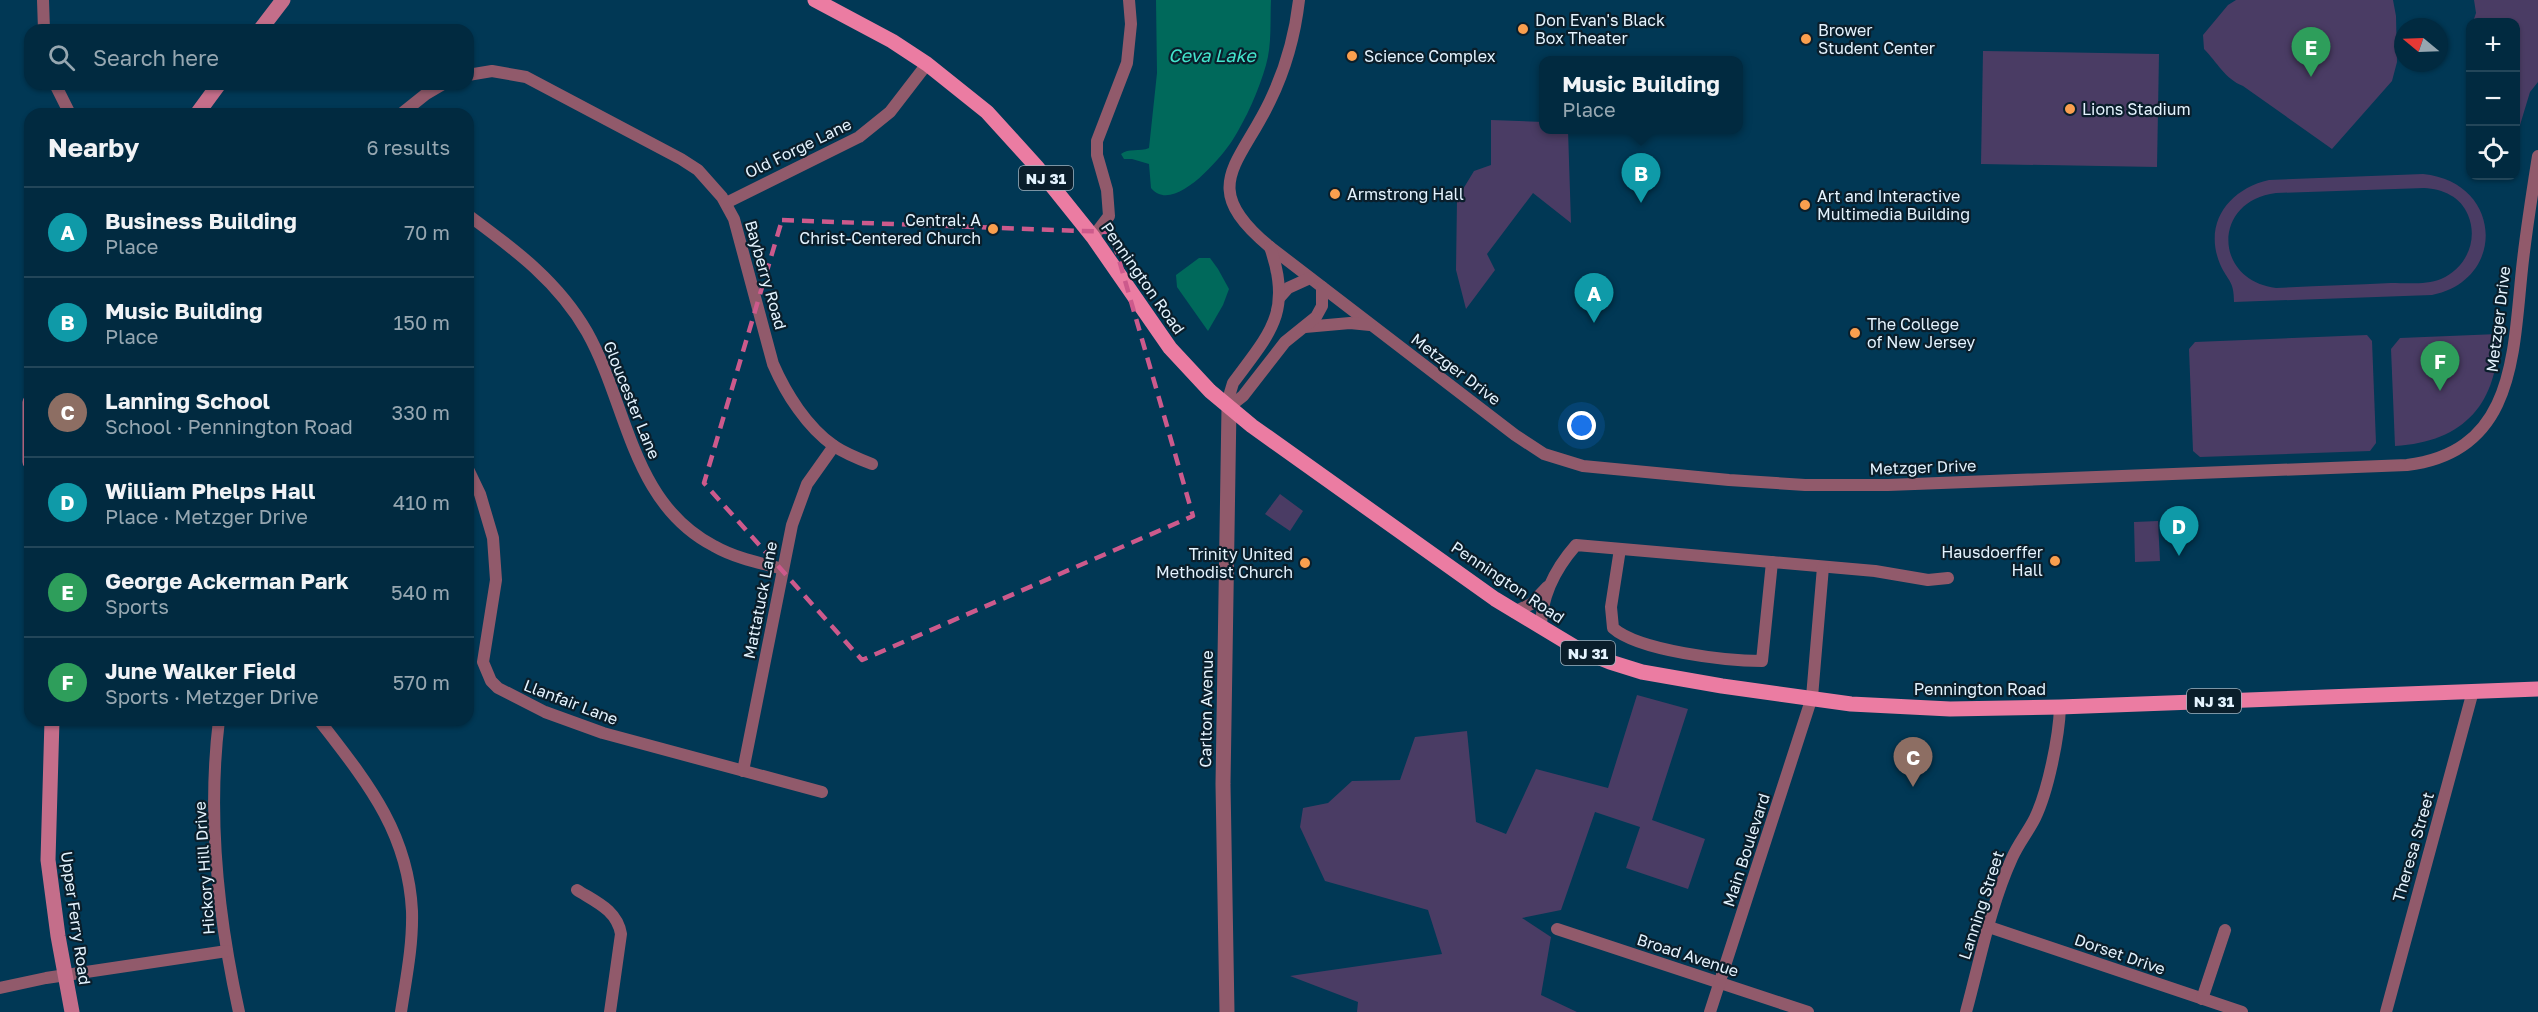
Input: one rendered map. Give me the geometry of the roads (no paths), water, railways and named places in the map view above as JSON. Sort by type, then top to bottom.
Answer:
[{"type":"main road","points":[[265,24],[283,0]]},
{"type":"main road","name":"Pennington Road","points":[[815,0],[892,41],[927,64],[960,88],[1012,138],[1093,237],[1170,348],[1197,378],[1229,407],[1252,426],[1514,612],[1578,649],[1642,672],[1722,686],[1851,704],[1950,709],[2060,707],[2538,688]]},
{"type":"main road","points":[[201,108],[215,90]]},
{"type":"main road","name":"Upper Ferry Road","points":[[52,726],[47,824],[48,860],[72,1012]]},
{"type":"street","points":[[43,0],[44,24]]},
{"type":"street","points":[[1093,237],[1108,216],[1107,190],[1097,155],[1097,141],[1127,63],[1131,24],[1129,0]]},
{"type":"street","name":"Metzger Drive","points":[[1299,0],[1290,49],[1281,76],[1265,110],[1234,162],[1231,173],[1231,198],[1242,221],[1270,247],[1532,447],[1556,459],[1582,466],[1729,480],[1836,486],[2424,463],[2450,454],[2465,445],[2493,414],[2501,399],[2509,375],[2514,348],[2523,251],[2538,156]]},
{"type":"street","name":"Old Forge Lane","points":[[726,203],[859,137],[890,112],[927,64]]},
{"type":"street","name":"Bayberry Road","points":[[474,74],[492,71],[510,73],[540,84],[681,159],[711,183],[726,203],[740,236],[773,364],[781,382],[816,429],[834,446],[872,465]]},
{"type":"street","points":[[58,90],[67,108]]},
{"type":"street","points":[[408,108],[433,90]]},
{"type":"street","name":"Gloucester Lane","points":[[474,220],[536,266],[572,309],[597,353],[646,478],[666,508],[697,536],[713,546],[731,554],[783,569]]},
{"type":"street","points":[[1229,407],[1233,383],[1272,329],[1280,297],[1278,269],[1270,247]]},
{"type":"street","points":[[1280,297],[1288,288],[1310,278]]},
{"type":"street","points":[[1229,407],[1243,396],[1285,342],[1316,317],[1322,306],[1322,287]]},
{"type":"street","points":[[1305,327],[1350,323],[1371,325]]},
{"type":"street","name":"Carlton Avenue","points":[[1227,1012],[1222,784],[1229,407]]},
{"type":"street","name":"Mattatuck Lane","points":[[743,771],[783,569],[798,506],[818,467],[834,446]]},
{"type":"street","name":"Llanfair Lane","points":[[474,484],[487,516],[495,557],[494,603],[483,652],[483,662],[491,681],[507,694],[574,723],[822,792]]},
{"type":"street","points":[[1514,612],[1531,604],[1550,584],[1575,545],[1879,572],[1928,580],[1948,579]]},
{"type":"street","points":[[1620,549],[1611,607],[1613,628],[1626,637],[1646,643],[1736,661],[1762,661],[1772,562]]},
{"type":"street","name":"Main Boulevard","points":[[1710,1012],[1812,697],[1823,567]]},
{"type":"street","points":[[1541,628],[1541,609],[1550,584]]},
{"type":"street","name":"Theresa Street","points":[[2386,1012],[2473,691]]},
{"type":"street","name":"Lanning Street","points":[[1966,1012],[1989,927],[2011,859],[2035,818],[2041,802],[2059,724],[2060,707]]},
{"type":"street","name":"Hickory Hill Drive","points":[[219,726],[215,772],[215,830],[220,896],[239,1012]]},
{"type":"street","points":[[323,726],[381,803],[401,848],[410,888],[412,912],[402,1012]]},
{"type":"street","points":[[577,890],[610,911],[620,926],[621,934],[610,1012]]},
{"type":"street","name":"Dorset Drive","points":[[1989,927],[2242,1012]]},
{"type":"street","name":"Broad Avenue","points":[[1557,929],[1808,1012]]},
{"type":"street","points":[[2202,999],[2225,930]]},
{"type":"street","points":[[0,988],[65,975],[228,951]]},
{"type":"water","name":"Ceva Lake","points":[[1156,0],[1271,0],[1268,57],[1256,94],[1242,123],[1232,141],[1207,171],[1183,190],[1171,195],[1160,194],[1151,188],[1149,164],[1124,159],[1121,154],[1149,148],[1157,73]]},
{"type":"water","points":[[1199,258],[1210,258],[1229,289],[1208,331],[1177,287],[1176,275]]},
{"type":"place","name":"Don Evan's Black Box Theater","points":[[1523,29]]},
{"type":"place","name":"Brower Student Center","points":[[1806,39]]},
{"type":"place","name":"Science Complex","points":[[1352,56]]},
{"type":"place","name":"George Ackerman Park","points":[[2311,77]]},
{"type":"place","name":"Lions Stadium","points":[[2070,109]]},
{"type":"place","name":"Armstrong Hall","points":[[1335,194]]},
{"type":"place","name":"Music Building","points":[[1641,203]]},
{"type":"place","name":"Art and Interactive Multimedia Building","points":[[1805,205]]},
{"type":"place","name":"Central: A Christ-Centered Church","points":[[993,229]]},
{"type":"place","name":"Business Building","points":[[1594,323]]},
{"type":"place","name":"The College of New Jersey","points":[[1855,333]]},
{"type":"place","name":"June Walker Field","points":[[2440,391]]},
{"type":"place","name":"William Phelps Hall","points":[[2179,556]]},
{"type":"place","name":"Hausdoerffer Hall","points":[[2055,561]]},
{"type":"place","name":"Trinity United Methodist Church","points":[[1305,563]]},
{"type":"place","name":"Lanning School","points":[[1913,787]]}]
